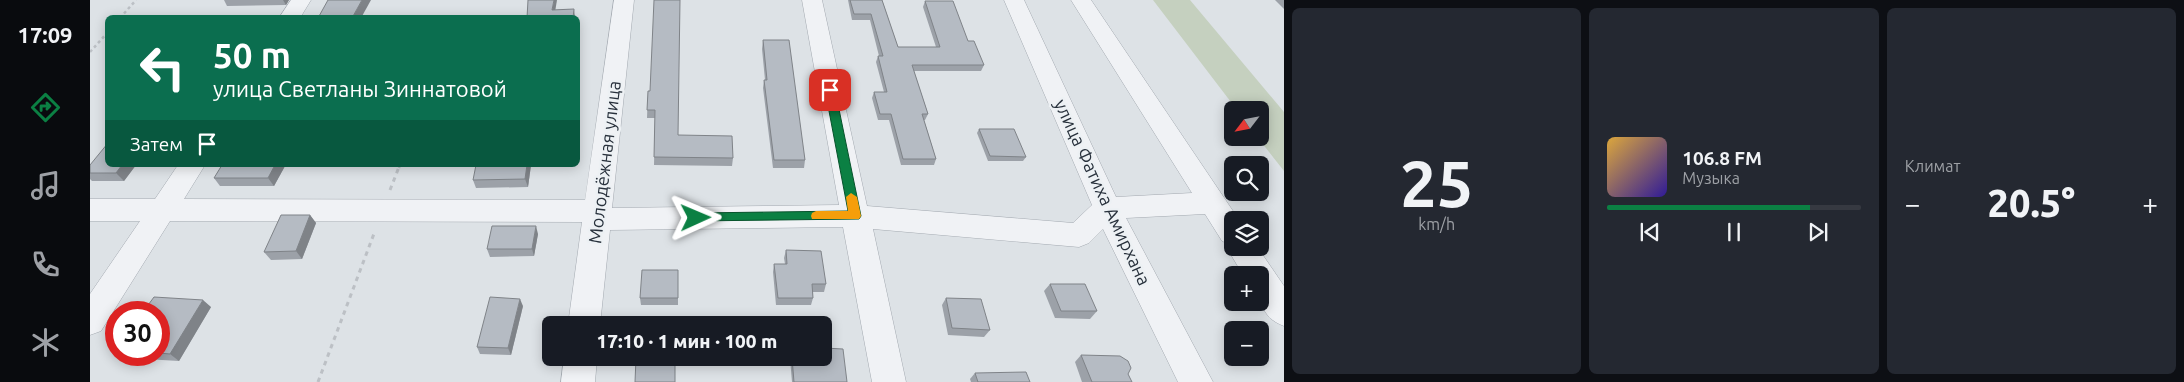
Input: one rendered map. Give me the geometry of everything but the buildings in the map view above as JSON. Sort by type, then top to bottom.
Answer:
[{"type":"street","points":[[291,15],[301,0]]},
{"type":"street","name":"Молодёжная улица","points":[[585,316],[624,0]]},
{"type":"street","points":[[812,0],[889,382]]},
{"type":"street","name":"улица Фатиха Амирхана","points":[[1014,0],[1107,208],[1196,382]]},
{"type":"street","points":[[1081,0],[1224,220]]},
{"type":"street","points":[[90,321],[191,167]]},
{"type":"street","points":[[90,210],[383,210],[597,215],[855,216],[1079,235],[1107,208],[1213,203]]},
{"type":"street","points":[[1247,256],[1284,312]]},
{"type":"street","points":[[578,382],[580,366]]},
{"type":"path","points":[[123,15],[136,0]]},
{"type":"path","points":[[90,52],[105,35]]},
{"type":"path","points":[[318,382],[383,210]]},
{"type":"green space","points":[[1153,0],[1190,0],[1284,112],[1284,171],[1264,146],[1269,146],[1269,101],[1230,101]]},
{"type":"slow traffic","points":[[816,216],[855,216],[851,197]]},
{"type":"route","points":[[696,218],[855,216],[830,90]]}]
